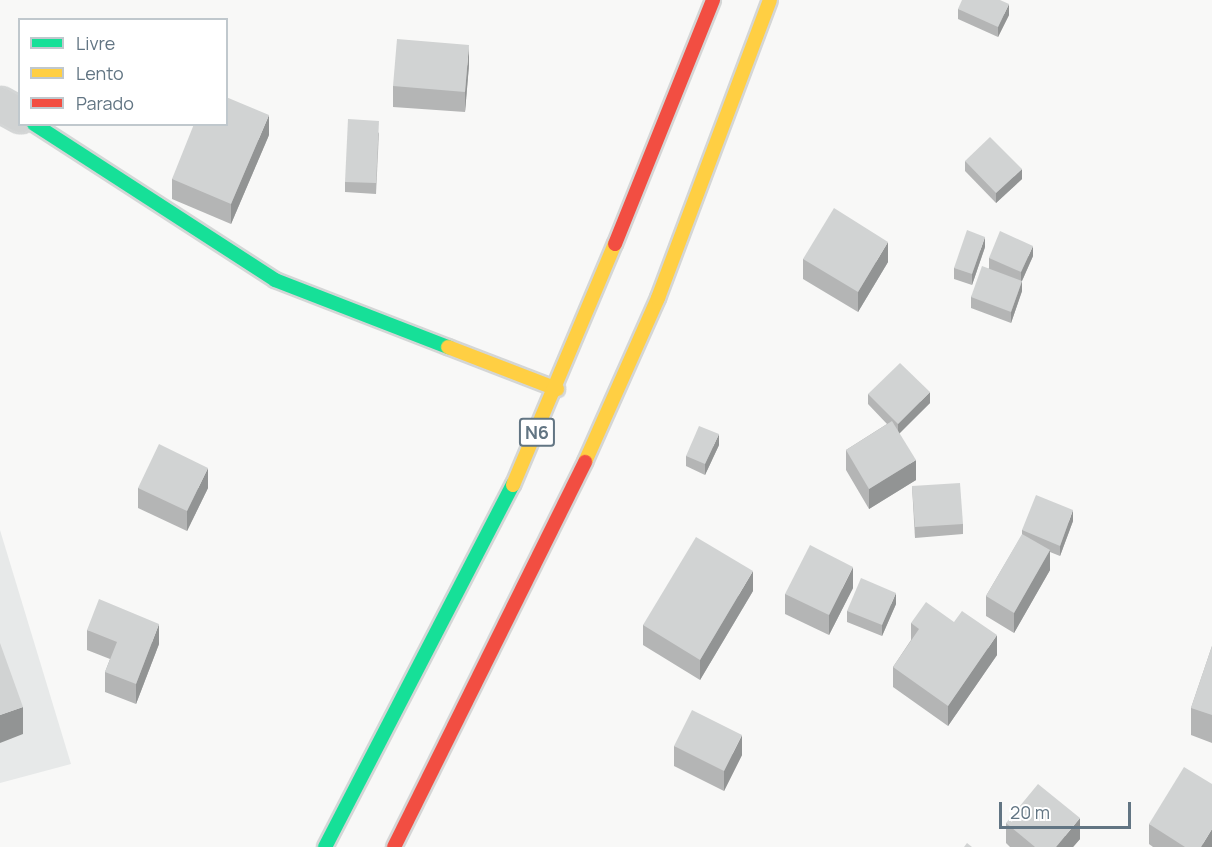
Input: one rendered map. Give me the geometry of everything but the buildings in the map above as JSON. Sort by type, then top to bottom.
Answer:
[{"type":"main road","name":"N6","points":[[325,847],[479,557],[557,389],[712,0]]},
{"type":"main road","points":[[394,847],[603,425],[658,298],[770,0]]},
{"type":"main road","points":[[37,126],[275,280],[557,389]]},
{"type":"street","points":[[0,104],[18,115]]},
{"type":"shaded area","points":[[0,530],[71,764],[0,783]]},
{"type":"traffic: fast","points":[[37,126],[275,280],[448,347]]},
{"type":"traffic: fast","points":[[325,847],[513,485]]},
{"type":"traffic: slow","points":[[585,462],[658,298],[770,0]]},
{"type":"traffic: slow","points":[[513,485],[615,244]]},
{"type":"traffic: slow","points":[[448,347],[557,389]]},
{"type":"traffic: jam","points":[[615,244],[713,0]]},
{"type":"traffic: jam","points":[[394,847],[585,462]]}]
